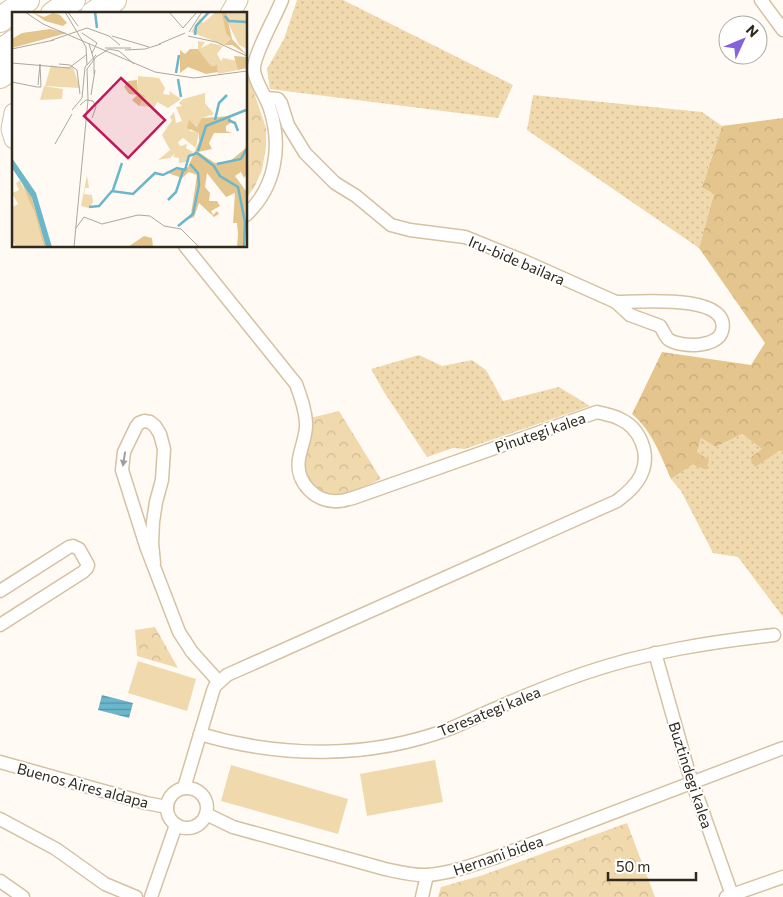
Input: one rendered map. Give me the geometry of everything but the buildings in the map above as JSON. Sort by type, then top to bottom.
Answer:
[{"type":"highway","points":[[0,8],[10,0]]},
{"type":"highway","points":[[0,20],[27,0]]},
{"type":"highway","points":[[56,12],[73,0]]},
{"type":"highway","points":[[96,12],[114,0]]},
{"type":"highway","points":[[109,12],[124,0]]},
{"type":"highway","points":[[0,52],[12,43]]},
{"type":"highway","points":[[0,76],[12,68]]},
{"type":"main road","points":[[231,12],[238,0]]},
{"type":"main road","points":[[8,119],[12,132]]},
{"type":"street","points":[[248,213],[261,198],[275,163],[276,141],[270,108],[254,70],[255,60],[282,0]]},
{"type":"street","points":[[761,0],[783,30]]},
{"type":"street","name":"Iru-bide bailara","points":[[266,98],[278,99],[281,103],[288,125],[305,153],[335,183],[356,196],[391,225],[410,230],[466,237],[616,302],[630,315],[660,326],[667,338],[681,344],[708,344],[718,339],[722,332],[723,324],[720,314],[705,306],[679,302],[616,302]]},
{"type":"street","name":"Pinutegi kalea","points":[[188,250],[296,384],[303,402],[306,423],[304,445],[298,460],[300,476],[305,486],[317,498],[338,501],[353,498],[597,412],[619,418],[633,428],[641,441],[645,460],[641,476],[630,491],[617,501],[230,673],[219,682]]},
{"type":"street","points":[[154,563],[152,543],[156,502],[162,480],[164,450],[160,434],[155,426],[150,422],[144,421],[136,427],[124,452],[122,470],[146,546],[154,563],[171,615],[192,652],[219,682],[213,691],[184,788]]},
{"type":"street","points":[[133,502],[144,506],[156,502]]},
{"type":"street","points":[[0,591],[69,547],[74,546],[79,549],[88,565],[83,572],[0,625]]},
{"type":"street","name":"Teresategi kalea","points":[[200,734],[252,747],[286,751],[363,751],[405,743],[449,729],[546,687],[587,673],[655,654],[714,643],[774,635]]},
{"type":"street","name":"Buztindegi kalea","points":[[655,654],[692,784],[729,896]]},
{"type":"street","name":"Hernani bidea","points":[[206,814],[234,827],[385,869],[407,874],[427,875],[447,872],[494,858],[783,748]]},
{"type":"street","name":"Buenos Aires aldapa","points":[[0,762],[167,807]]},
{"type":"street","points":[[184,788],[196,790],[206,803],[206,814],[199,824],[194,827],[181,828],[167,814],[167,807],[172,794],[184,788]]},
{"type":"street","points":[[0,819],[56,849],[105,884],[136,897]]},
{"type":"street","points":[[151,897],[176,825]]},
{"type":"street","points":[[422,897],[427,875]]},
{"type":"street","points":[[729,896],[783,877]]},
{"type":"street","points":[[0,881],[22,897]]},
{"type":"green space","points":[[297,0],[343,0],[513,85],[498,118],[270,89],[267,69],[284,39]]},
{"type":"green space","points":[[248,75],[266,128],[266,147],[262,170],[254,188],[248,196]]},
{"type":"green space","points":[[533,95],[702,112],[722,126],[702,186],[714,194],[699,248],[527,130]]},
{"type":"green space","points":[[783,118],[783,452],[779,451],[755,467],[750,458],[762,449],[742,434],[716,447],[701,438],[697,452],[709,460],[706,470],[693,464],[671,479],[660,453],[650,436],[632,414],[662,352],[751,365],[765,343],[699,248],[714,194],[702,187],[722,126]]},
{"type":"green space","points":[[419,355],[442,366],[472,360],[486,370],[503,401],[559,387],[590,406],[465,449],[453,448],[427,457],[371,369]]},
{"type":"green space","points":[[339,411],[381,479],[343,496],[329,495],[317,489],[309,479],[305,467],[310,418]]},
{"type":"green space","points":[[742,434],[762,449],[783,452],[783,617],[738,557],[713,553],[681,491],[671,479],[693,463],[706,470],[697,452],[701,438],[716,447]]},
{"type":"green space","points":[[155,627],[178,668],[137,656],[135,630]]},
{"type":"green space","points":[[138,661],[196,679],[187,711],[128,693]]},
{"type":"green space","points":[[435,760],[443,802],[367,816],[360,774]]},
{"type":"green space","points":[[231,765],[348,799],[338,834],[221,801]]},
{"type":"green space","points":[[627,823],[655,897],[438,897],[441,887],[483,875]]},
{"type":"water","points":[[102,695],[133,703],[129,718],[98,710]]}]
